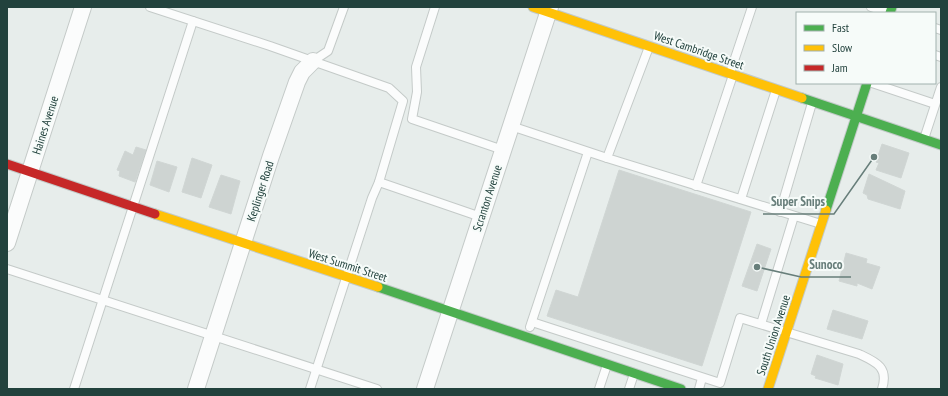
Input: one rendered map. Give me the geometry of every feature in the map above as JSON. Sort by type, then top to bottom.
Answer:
[{"type":"street","name":"Haines Avenue","points":[[7,243],[83,7]]},
{"type":"street","name":"West Cambridge Street","points":[[544,9],[941,145]]},
{"type":"street","name":"Scranton Avenue","points":[[425,389],[511,126],[544,9]]},
{"type":"street","name":"Keplinger Road","points":[[196,389],[297,82],[302,72],[313,61]]},
{"type":"street","name":"South Union Avenue","points":[[768,389],[867,84]]},
{"type":"street","name":"West Summit Street","points":[[7,164],[681,389]]},
{"type":"lane","points":[[150,7],[270,46],[389,88],[403,101],[379,182],[372,198],[310,389]]},
{"type":"lane","name":"Keplinger Road","points":[[313,61],[328,51],[344,7]]},
{"type":"lane","points":[[435,7],[416,67],[417,92],[412,119],[503,150]]},
{"type":"lane","points":[[696,186],[752,7]]},
{"type":"lane","points":[[871,7],[886,12]]},
{"type":"lane","points":[[74,389],[104,301],[193,21]]},
{"type":"lane","points":[[607,158],[649,46]]},
{"type":"lane","points":[[875,84],[935,104]]},
{"type":"lane","points":[[924,139],[941,87]]},
{"type":"lane","points":[[741,199],[776,89]]},
{"type":"lane","points":[[780,212],[813,101]]},
{"type":"lane","points":[[511,126],[588,152],[821,224]]},
{"type":"lane","points":[[527,337],[588,152]]},
{"type":"lane","points":[[379,182],[481,217]]},
{"type":"lane","points":[[761,324],[794,216]]},
{"type":"lane","points":[[7,269],[377,389]]},
{"type":"lane","points":[[532,322],[720,384],[740,318],[859,354],[876,363],[883,370],[884,383],[882,389]]},
{"type":"lane","points":[[599,389],[607,364]]},
{"type":"lane","points":[[629,389],[634,373]]},
{"type":"lane","points":[[699,389],[702,378]]},
{"type":"building","points":[[882,144],[909,153],[901,178],[876,170],[879,163],[876,162]]},
{"type":"building","points":[[136,147],[146,150],[135,182],[119,176],[120,171],[117,170],[125,151],[133,155]]},
{"type":"building","points":[[192,158],[212,165],[201,198],[182,192]]},
{"type":"building","points":[[157,161],[177,167],[169,192],[150,185]]},
{"type":"building","points":[[619,170],[751,212],[702,366],[547,316],[556,290],[578,297]]},
{"type":"building","points":[[869,174],[905,191],[900,209],[868,199],[867,195],[863,193]]},
{"type":"building","points":[[221,175],[240,181],[231,214],[209,207]]},
{"type":"building","points":[[757,244],[771,249],[757,291],[742,286]]},
{"type":"building","points":[[846,253],[867,259],[866,263],[880,267],[872,289],[857,283],[857,286],[839,281]]},
{"type":"building","points":[[833,310],[868,321],[862,339],[827,329]]},
{"type":"building","points":[[817,355],[843,364],[838,385],[815,378],[816,376],[811,374]]},
{"type":"traffic: fast","points":[[890,12],[892,7]]},
{"type":"traffic: fast","points":[[826,210],[867,84]]},
{"type":"traffic: fast","points":[[802,98],[941,145]]},
{"type":"traffic: fast","points":[[378,287],[681,389]]},
{"type":"traffic: slow","points":[[533,7],[802,98]]},
{"type":"traffic: slow","points":[[768,389],[826,210]]},
{"type":"traffic: slow","points":[[155,214],[378,287]]},
{"type":"traffic: jam","points":[[7,164],[155,214]]},
{"type":"place","name":"Super Snips","points":[[874,157]]},
{"type":"place","name":"Sunoco","points":[[757,267]]}]
